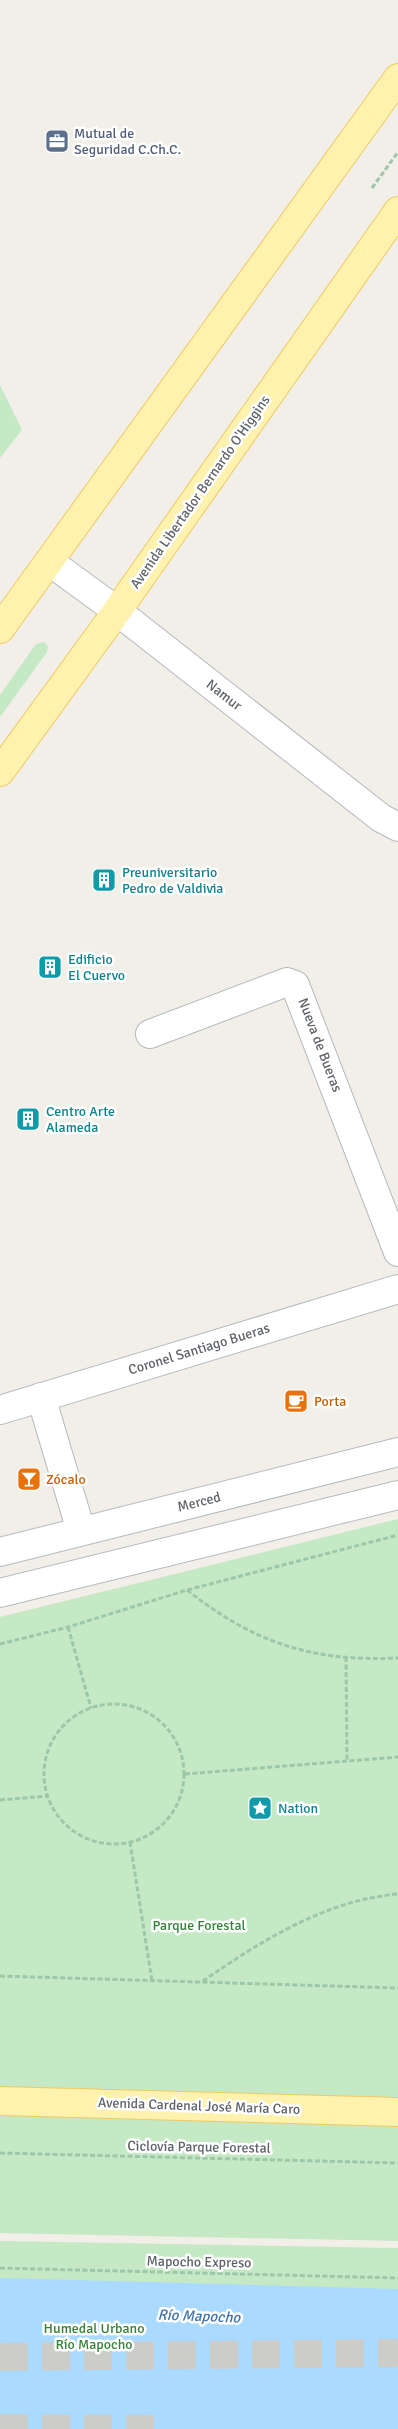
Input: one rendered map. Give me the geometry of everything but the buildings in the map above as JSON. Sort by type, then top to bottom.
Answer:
[{"type":"main road","points":[[0,629],[398,78]]},
{"type":"main road","name":"Avenida Libertador Bernardo O'Higgins","points":[[0,772],[117,611],[398,211]]},
{"type":"main road","name":"Avenida Cardenal José María Caro","points":[[0,2101],[398,2112]]},
{"type":"street","name":"Namur","points":[[50,562],[117,611],[381,818],[398,827]]},
{"type":"street","name":"Nueva de Bueras","points":[[150,1034],[287,982],[295,984],[398,1252]]},
{"type":"street","name":"Coronel Santiago Bueras","points":[[0,1410],[398,1289]]},
{"type":"street","points":[[41,1398],[81,1531]]},
{"type":"street","name":"Merced","points":[[0,1552],[398,1452]]},
{"type":"street","points":[[0,1593],[398,1495]]},
{"type":"path","points":[[0,1644],[68,1626],[187,1590],[398,1535]]},
{"type":"path","points":[[187,1590],[216,1614],[253,1634],[281,1646],[346,1657],[398,1658]]},
{"type":"path","points":[[68,1626],[91,1708]]},
{"type":"path","points":[[346,1657],[347,1761]]},
{"type":"path","points":[[113,1704],[135,1706],[155,1717],[171,1732],[178,1745],[185,1774],[181,1797],[170,1817],[152,1833],[130,1842],[109,1844],[89,1840],[72,1830],[57,1815],[48,1796],[44,1775],[47,1754],[56,1734],[72,1718],[91,1708],[113,1704]]},
{"type":"path","points":[[185,1774],[398,1757]]},
{"type":"path","points":[[0,1800],[48,1796]]},
{"type":"path","points":[[130,1842],[152,1981]]},
{"type":"path","points":[[202,1982],[252,1948],[337,1907],[370,1897],[398,1894]]},
{"type":"path","points":[[0,1976],[398,1988]]},
{"type":"path","name":"Ciclovía Parque Forestal","points":[[0,2154],[398,2163]]},
{"type":"path","name":"Mapocho Expreso","points":[[0,2268],[398,2278]]},
{"type":"green space","points":[[0,385],[22,430],[0,458]]},
{"type":"green space","points":[[44,642],[48,646],[47,652],[0,717],[0,695],[36,644]]},
{"type":"green space","name":"Parque Forestal","points":[[398,1519],[398,2241],[0,2233],[0,1617]]},
{"type":"green space","name":"Humedal Urbano Río Mapocho","points":[[0,2241],[398,2248],[398,2429],[0,2429]]},
{"type":"water","name":"Humedal Urbano Río Mapocho","points":[[0,2278],[398,2289],[398,2429],[0,2429]]},
{"type":"tunnel","points":[[0,2357],[398,2353]]},
{"type":"tunnel","points":[[0,2428],[158,2429]]},
{"type":"place","name":"Mutual de Seguridad C.Ch.C.","points":[[57,141]]},
{"type":"place","name":"Preuniversitario Pedro de Valdivia","points":[[104,880]]},
{"type":"place","name":"Edificio El Cuervo","points":[[50,967]]},
{"type":"place","name":"Centro Arte Alameda","points":[[28,1119]]},
{"type":"place","name":"Porta","points":[[296,1401]]},
{"type":"place","name":"Zócalo","points":[[29,1479]]},
{"type":"place","name":"Nation","points":[[260,1808]]},
{"type":"water label","name":"Río Mapocho","points":[[199,2316]]}]
